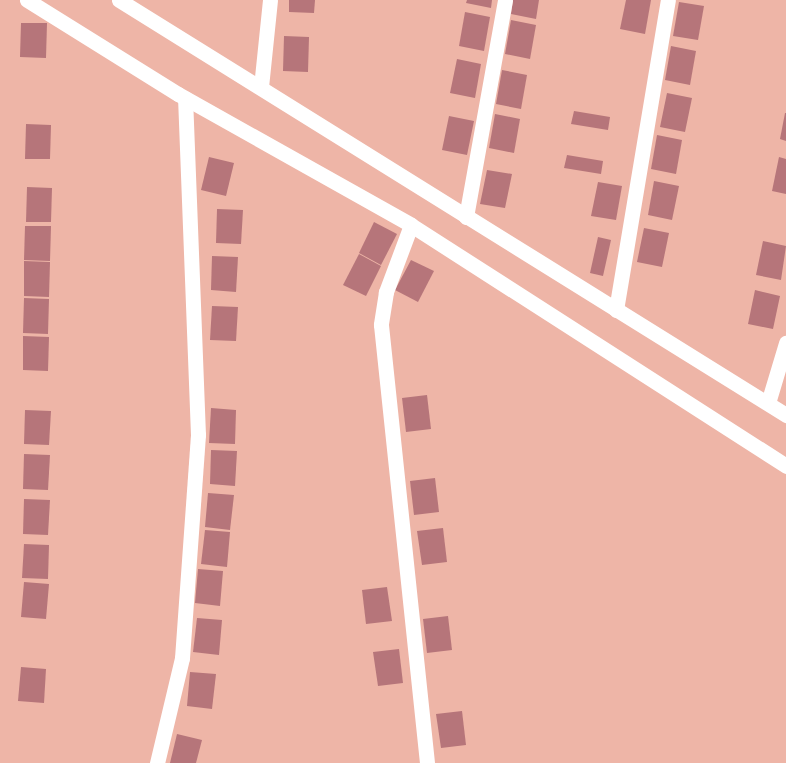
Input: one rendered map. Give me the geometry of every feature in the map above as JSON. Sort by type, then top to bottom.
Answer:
[{"type":"street","points":[[27,0],[186,98],[411,225],[786,466]]},
{"type":"street","points":[[119,0],[786,415]]},
{"type":"street","points":[[261,87],[270,0]]},
{"type":"street","points":[[466,217],[505,0]]},
{"type":"street","points":[[616,310],[668,0]]},
{"type":"street","points":[[157,763],[182,658],[198,435],[186,98]]},
{"type":"street","points":[[411,225],[386,292],[381,325],[427,763]]},
{"type":"street","points":[[768,403],[786,343]]},
{"type":"building","points":[[289,0],[315,0],[314,13],[289,12]]},
{"type":"building","points":[[467,0],[492,0],[491,8],[466,3]]},
{"type":"building","points":[[513,0],[539,0],[536,19],[511,14]]},
{"type":"building","points":[[626,0],[651,0],[645,34],[620,29]]},
{"type":"building","points":[[679,2],[704,6],[698,40],[673,36]]},
{"type":"building","points":[[465,12],[490,17],[484,51],[459,46]]},
{"type":"building","points":[[511,20],[536,25],[530,59],[505,54]]},
{"type":"building","points":[[21,23],[47,23],[46,58],[20,57]]},
{"type":"building","points":[[284,36],[309,37],[308,72],[283,71]]},
{"type":"building","points":[[671,46],[696,51],[690,85],[665,80]]},
{"type":"building","points":[[457,59],[481,64],[475,98],[450,93]]},
{"type":"building","points":[[502,70],[527,75],[521,109],[496,104]]},
{"type":"building","points":[[667,93],[692,98],[685,132],[660,127]]},
{"type":"building","points":[[574,111],[610,117],[608,130],[571,124]]},
{"type":"building","points":[[786,113],[786,141],[780,139]]},
{"type":"building","points":[[495,114],[520,119],[514,153],[489,148]]},
{"type":"building","points":[[449,116],[474,121],[467,155],[442,150]]},
{"type":"building","points":[[26,124],[51,125],[50,159],[25,159]]},
{"type":"building","points":[[657,135],[682,140],[676,174],[651,169]]},
{"type":"building","points":[[567,155],[603,161],[601,174],[564,168]]},
{"type":"building","points":[[209,157],[234,163],[226,196],[201,190]]},
{"type":"building","points":[[779,157],[786,159],[786,194],[772,191]]},
{"type":"building","points":[[487,170],[512,174],[505,208],[480,204]]},
{"type":"building","points":[[654,181],[679,186],[672,220],[648,215]]},
{"type":"building","points":[[598,182],[622,186],[616,220],[591,216]]},
{"type":"building","points":[[27,187],[52,188],[51,222],[26,222]]},
{"type":"building","points":[[217,209],[243,210],[241,244],[216,243]]},
{"type":"building","points":[[374,222],[397,234],[381,265],[359,253]]},
{"type":"building","points":[[25,226],[51,226],[50,261],[24,260]]},
{"type":"building","points":[[644,228],[669,233],[662,267],[637,262]]},
{"type":"building","points":[[598,237],[611,240],[603,276],[590,273]]},
{"type":"building","points":[[763,241],[786,246],[781,280],[756,275]]},
{"type":"building","points":[[359,254],[381,266],[366,296],[343,285]]},
{"type":"building","points":[[212,256],[238,257],[236,292],[211,290]]},
{"type":"building","points":[[411,260],[434,271],[418,302],[395,290]]},
{"type":"building","points":[[24,261],[50,262],[49,297],[24,296]]},
{"type":"building","points":[[755,290],[780,296],[773,329],[748,324]]},
{"type":"building","points":[[24,298],[49,299],[48,334],[23,333]]},
{"type":"building","points":[[212,306],[238,307],[236,341],[210,340]]},
{"type":"building","points":[[23,336],[49,337],[48,371],[23,370]]},
{"type":"building","points":[[427,395],[431,429],[406,432],[402,398]]},
{"type":"building","points":[[211,408],[236,410],[235,444],[209,443]]},
{"type":"building","points":[[25,410],[51,411],[49,445],[24,444]]},
{"type":"building","points":[[211,450],[237,451],[235,486],[210,484]]},
{"type":"building","points":[[24,454],[50,455],[48,490],[23,489]]},
{"type":"building","points":[[435,478],[439,512],[414,515],[410,481]]},
{"type":"building","points":[[208,493],[234,495],[230,530],[205,527]]},
{"type":"building","points":[[24,499],[50,500],[48,535],[23,534]]},
{"type":"building","points":[[443,528],[447,562],[422,565],[417,531]]},
{"type":"building","points":[[205,530],[230,532],[227,567],[201,564]]},
{"type":"building","points":[[24,544],[49,545],[48,579],[22,578]]},
{"type":"building","points":[[198,569],[223,571],[220,606],[195,603]]},
{"type":"building","points":[[24,582],[49,584],[46,619],[21,617]]},
{"type":"building","points":[[387,587],[392,621],[366,624],[362,590]]},
{"type":"building","points":[[448,616],[452,650],[427,653],[423,619]]},
{"type":"building","points":[[197,618],[222,620],[219,655],[193,652]]},
{"type":"building","points":[[399,649],[403,683],[378,686],[373,652]]},
{"type":"building","points":[[21,667],[46,669],[44,703],[18,701]]},
{"type":"building","points":[[190,672],[216,674],[212,709],[187,706]]},
{"type":"building","points":[[462,711],[466,745],[441,748],[436,714]]},
{"type":"building","points":[[177,734],[202,740],[196,763],[170,763]]}]
